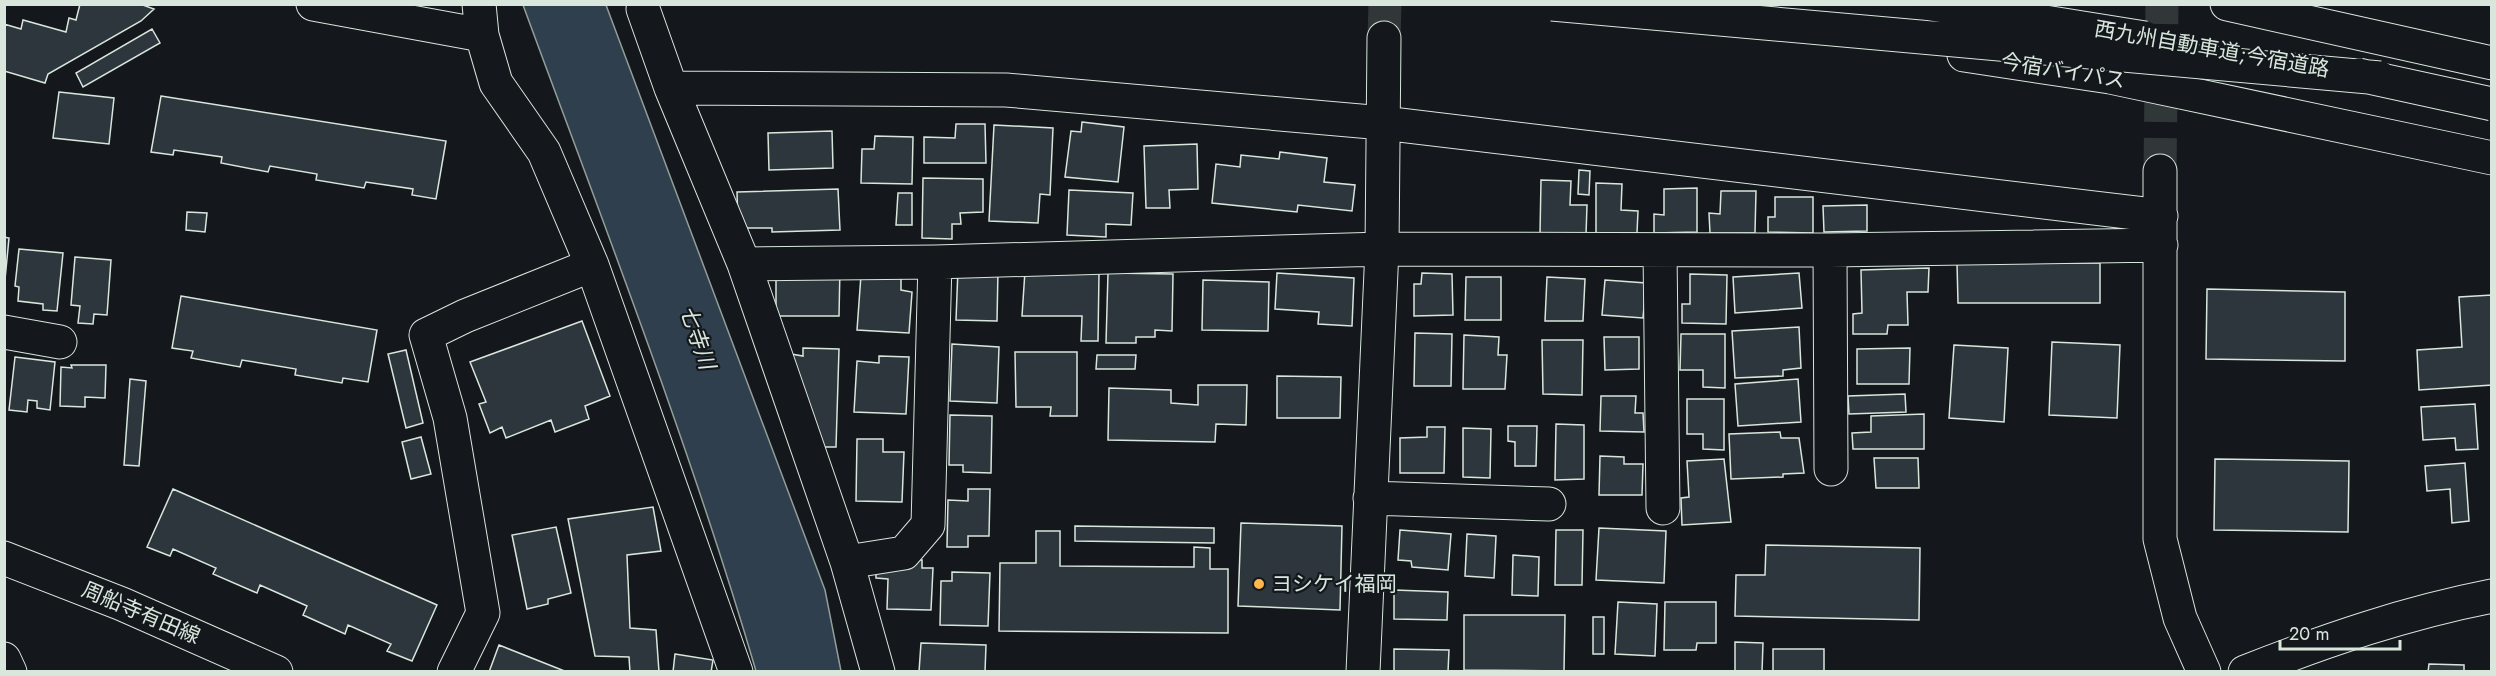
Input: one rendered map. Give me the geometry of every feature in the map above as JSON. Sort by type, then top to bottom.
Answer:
[{"type":"main road","points":[[313,4],[480,20],[496,83],[544,152],[592,266],[736,672]]},
{"type":"main road","points":[[1552,4],[2380,78]]},
{"type":"main road","name":"今宿バイパス","points":[[1631,4],[2110,77],[2492,158]]},
{"type":"main road","name":"西九州自動車道;今宿道路","points":[[1931,4],[2064,24],[2380,78],[2492,104]]},
{"type":"main road","name":"西九州自動車道;今宿道路","points":[[2227,4],[2492,63]]},
{"type":"main road","points":[[643,9],[671,88],[744,264],[847,562],[878,672]]},
{"type":"main road","points":[[1363,672],[1382,249],[1384,38]]},
{"type":"main road","points":[[671,88],[1006,90],[1383,123],[2161,230]]},
{"type":"main road","points":[[2160,171],[2160,539],[2180,618],[2204,672]]},
{"type":"main road","points":[[744,264],[935,262],[1382,249],[1830,250],[2161,230]]},
{"type":"main road","points":[[1660,250],[1663,508]]},
{"type":"main road","points":[[1830,250],[1831,470]]},
{"type":"main road","points":[[847,562],[904,553],[928,525],[935,262]]},
{"type":"main road","points":[[454,672],[483,613],[450,418],[426,335],[465,316],[592,266]]},
{"type":"main road","points":[[4,332],[60,342]]},
{"type":"main road","points":[[1371,498],[1549,504]]},
{"type":"main road","name":"周船寺有田線","points":[[4,558],[122,604],[276,672]]},
{"type":"main road","points":[[2245,672],[2358,630],[2426,609],[2492,596]]},
{"type":"main road","points":[[4,659],[10,672]]},
{"type":"water","name":"七寺川","points":[[523,5],[606,5],[825,590],[841,671],[756,671],[675,419]]},
{"type":"building","points":[[80,4],[140,4],[154,9],[141,21],[48,74],[45,83],[4,71],[4,24],[21,29],[23,20],[66,32],[69,18],[76,20]]},
{"type":"building","points":[[152,29],[160,43],[83,87],[76,73]]},
{"type":"building","points":[[59,92],[114,98],[109,144],[53,138]]},
{"type":"building","points":[[161,96],[446,141],[436,199],[412,195],[413,189],[366,182],[364,188],[316,180],[317,174],[270,166],[268,172],[221,163],[222,157],[174,150],[173,155],[151,152]]},
{"type":"building","points":[[1082,122],[1124,127],[1118,182],[1065,177],[1071,131],[1081,132]]},
{"type":"building","points":[[956,124],[985,124],[986,163],[924,163],[924,137],[955,138]]},
{"type":"building","points":[[994,125],[1053,128],[1050,195],[1040,194],[1038,223],[989,221]]},
{"type":"building","points":[[832,131],[833,168],[769,170],[768,133]]},
{"type":"building","points":[[875,136],[913,137],[912,184],[861,183],[862,149],[874,149]]},
{"type":"building","points":[[1197,144],[1198,189],[1169,190],[1170,208],[1146,208],[1144,146]]},
{"type":"building","points":[[1280,152],[1327,158],[1324,182],[1355,185],[1352,211],[1298,205],[1297,212],[1212,203],[1216,164],[1240,167],[1241,155],[1279,159]]},
{"type":"building","points":[[1579,170],[1590,171],[1589,195],[1578,194]]},
{"type":"building","points":[[923,178],[983,179],[983,212],[960,213],[961,224],[952,224],[952,239],[922,238]]},
{"type":"building","points":[[1541,180],[1571,181],[1570,205],[1587,205],[1586,235],[1540,234]]},
{"type":"building","points":[[1596,183],[1622,184],[1621,210],[1638,211],[1637,233],[1596,233]]},
{"type":"building","points":[[1697,188],[1697,232],[1654,233],[1654,214],[1664,215],[1664,189]]},
{"type":"building","points":[[838,189],[840,230],[772,232],[772,228],[738,228],[737,192]]},
{"type":"building","points":[[1069,190],[1133,193],[1131,225],[1106,224],[1106,237],[1067,235]]},
{"type":"building","points":[[1721,191],[1756,191],[1755,233],[1710,233],[1709,213],[1720,214]]},
{"type":"building","points":[[898,193],[912,193],[912,225],[896,225]]},
{"type":"building","points":[[1775,197],[1813,197],[1813,233],[1768,232],[1768,217],[1775,217]]},
{"type":"building","points":[[1867,205],[1867,231],[1824,232],[1823,206]]},
{"type":"building","points":[[187,212],[207,213],[205,232],[186,230]]},
{"type":"building","points":[[4,237],[9,238],[4,290]]},
{"type":"building","points":[[19,249],[63,253],[57,311],[43,310],[43,304],[18,301],[19,287],[15,286]]},
{"type":"building","points":[[75,257],[111,260],[107,315],[94,314],[93,324],[78,323],[80,306],[71,305]]},
{"type":"building","points":[[1957,263],[2100,263],[2100,303],[1958,303]]},
{"type":"building","points":[[776,267],[840,267],[839,316],[776,316]]},
{"type":"building","points":[[1929,268],[1928,292],[1907,292],[1908,325],[1888,325],[1887,334],[1853,334],[1853,314],[1862,313],[1861,270]]},
{"type":"building","points":[[958,269],[998,270],[997,321],[956,320]]},
{"type":"building","points":[[1025,271],[1099,273],[1098,341],[1081,341],[1082,316],[1022,316]]},
{"type":"building","points":[[1108,273],[1173,274],[1172,331],[1155,330],[1155,337],[1136,337],[1136,343],[1106,343]]},
{"type":"building","points":[[1277,273],[1354,278],[1352,326],[1318,324],[1319,312],[1275,309]]},
{"type":"building","points":[[1422,273],[1452,274],[1453,315],[1414,316],[1414,284],[1421,284]]},
{"type":"building","points":[[1799,273],[1802,308],[1735,313],[1733,277]]},
{"type":"building","points":[[1690,274],[1727,275],[1726,324],[1682,323],[1682,304],[1690,304]]},
{"type":"building","points":[[861,275],[901,277],[901,290],[912,292],[909,333],[857,330]]},
{"type":"building","points":[[1466,277],[1501,277],[1501,320],[1465,320]]},
{"type":"building","points":[[1547,277],[1585,279],[1583,321],[1545,321]]},
{"type":"building","points":[[1203,280],[1269,282],[1268,331],[1202,330]]},
{"type":"building","points":[[1605,280],[1646,283],[1643,318],[1602,315]]},
{"type":"building","points":[[2207,289],[2345,292],[2345,361],[2206,359]]},
{"type":"building","points":[[2492,295],[2492,385],[2419,390],[2417,350],[2462,347],[2459,297]]},
{"type":"building","points":[[181,296],[377,330],[368,382],[343,378],[342,383],[295,375],[296,369],[242,360],[240,367],[191,358],[193,351],[172,348]]},
{"type":"building","points":[[582,321],[610,396],[585,406],[589,419],[555,432],[551,420],[506,438],[502,427],[490,433],[479,404],[486,402],[470,362]]},
{"type":"building","points":[[1799,327],[1801,368],[1783,370],[1783,376],[1735,378],[1732,331]]},
{"type":"building","points":[[1415,333],[1452,334],[1451,386],[1414,386]]},
{"type":"building","points":[[1681,334],[1725,334],[1725,388],[1703,387],[1703,370],[1680,370]]},
{"type":"building","points":[[1464,335],[1499,337],[1498,355],[1507,355],[1505,389],[1463,389]]},
{"type":"building","points":[[1604,337],[1639,337],[1639,369],[1605,370]]},
{"type":"building","points":[[1542,340],[1583,340],[1582,395],[1543,394]]},
{"type":"building","points":[[2052,342],[2120,345],[2117,418],[2049,415]]},
{"type":"building","points":[[952,344],[999,347],[997,403],[950,401]]},
{"type":"building","points":[[1954,345],[2008,348],[2004,422],[1949,418]]},
{"type":"building","points":[[803,348],[839,349],[836,447],[823,447],[791,354],[803,356]]},
{"type":"building","points":[[1910,348],[1909,384],[1857,384],[1857,349]]},
{"type":"building","points":[[406,350],[423,423],[406,428],[388,354]]},
{"type":"building","points":[[1015,352],[1077,352],[1077,416],[1050,416],[1051,407],[1016,407]]},
{"type":"building","points":[[1097,355],[1136,355],[1135,369],[1096,369]]},
{"type":"building","points":[[879,356],[909,357],[906,414],[854,412],[857,361],[879,363]]},
{"type":"building","points":[[15,357],[55,362],[50,410],[37,408],[37,401],[28,400],[27,412],[9,410]]},
{"type":"building","points":[[71,365],[106,365],[105,398],[85,397],[85,407],[60,406],[61,367],[72,368]]},
{"type":"building","points":[[1277,376],[1341,377],[1340,418],[1277,418]]},
{"type":"building","points":[[130,379],[146,381],[139,466],[124,465]]},
{"type":"building","points":[[1798,379],[1801,422],[1738,426],[1735,384]]},
{"type":"building","points":[[1198,385],[1247,385],[1246,425],[1216,424],[1215,442],[1108,440],[1109,388],[1171,390],[1171,403],[1198,405]]},
{"type":"building","points":[[1905,394],[1906,412],[1849,414],[1848,396]]},
{"type":"building","points":[[1601,396],[1636,396],[1635,413],[1643,413],[1644,432],[1600,431]]},
{"type":"building","points":[[1687,399],[1724,399],[1724,450],[1703,449],[1703,434],[1687,434]]},
{"type":"building","points":[[2475,404],[2478,449],[2456,450],[2455,438],[2423,440],[2421,407]]},
{"type":"building","points":[[1924,414],[1924,449],[1853,449],[1852,433],[1871,432],[1871,416]]},
{"type":"building","points":[[950,415],[992,416],[991,473],[963,472],[963,465],[949,465]]},
{"type":"building","points":[[1556,424],[1584,425],[1584,479],[1555,480]]},
{"type":"building","points":[[1508,426],[1537,426],[1536,466],[1515,466],[1515,442],[1508,441]]},
{"type":"building","points":[[1427,427],[1445,427],[1444,473],[1400,473],[1400,438],[1427,437]]},
{"type":"building","points":[[1463,428],[1491,429],[1490,478],[1463,477]]},
{"type":"building","points":[[1780,432],[1781,438],[1799,438],[1804,473],[1783,474],[1783,477],[1731,479],[1729,434]]},
{"type":"building","points":[[421,437],[431,474],[411,479],[402,442]]},
{"type":"building","points":[[857,439],[883,439],[883,452],[904,452],[902,502],[856,501]]},
{"type":"building","points":[[1600,456],[1624,457],[1624,464],[1643,464],[1642,495],[1599,495]]},
{"type":"building","points":[[1874,458],[1918,458],[1919,488],[1876,488]]},
{"type":"building","points":[[1724,459],[1731,522],[1682,525],[1681,498],[1689,497],[1687,461]]},
{"type":"building","points":[[2215,459],[2349,461],[2348,532],[2214,530]]},
{"type":"building","points":[[2465,463],[2469,521],[2452,523],[2450,489],[2427,491],[2425,466]]},
{"type":"building","points":[[173,489],[437,605],[412,661],[387,651],[391,644],[348,625],[345,634],[303,615],[307,606],[260,585],[257,593],[213,574],[216,568],[173,549],[170,556],[147,547]]},
{"type":"building","points":[[968,489],[990,489],[989,536],[968,536],[968,547],[947,547],[948,500],[968,501]]},
{"type":"building","points":[[653,507],[661,551],[627,555],[630,628],[656,630],[659,672],[630,672],[629,657],[595,656],[568,519]]},
{"type":"building","points":[[1241,523],[1342,526],[1340,610],[1238,606]]},
{"type":"building","points":[[1075,526],[1214,528],[1214,543],[1075,541]]},
{"type":"building","points":[[556,527],[571,593],[548,599],[548,604],[527,609],[512,535]]},
{"type":"building","points":[[1599,528],[1666,531],[1664,583],[1596,580]]},
{"type":"building","points":[[1400,530],[1451,534],[1448,570],[1412,567],[1411,561],[1398,560]]},
{"type":"building","points":[[1556,530],[1583,530],[1582,585],[1555,585]]},
{"type":"building","points":[[1036,531],[1060,531],[1060,566],[1194,567],[1194,547],[1210,548],[1210,569],[1228,569],[1228,633],[999,631],[1000,563],[1036,563]]},
{"type":"building","points":[[1467,534],[1496,536],[1494,578],[1465,576]]},
{"type":"building","points":[[1766,545],[1920,548],[1919,620],[1735,616],[1736,575],[1765,575]]},
{"type":"building","points":[[1513,555],[1539,557],[1538,596],[1512,595]]},
{"type":"building","points":[[888,559],[922,560],[922,568],[933,568],[931,610],[887,609],[888,579],[876,578],[876,567]]},
{"type":"building","points":[[952,572],[990,573],[988,626],[940,625],[941,581],[952,581]]},
{"type":"building","points":[[1394,590],[1448,592],[1447,620],[1394,619]]},
{"type":"building","points":[[1618,602],[1657,604],[1655,656],[1615,654]]},
{"type":"building","points":[[1665,602],[1716,602],[1716,643],[1697,643],[1696,650],[1664,650]]},
{"type":"building","points":[[1464,615],[1565,615],[1564,671],[1464,670]]},
{"type":"building","points":[[1593,617],[1604,617],[1604,654],[1593,654]]},
{"type":"building","points":[[1735,642],[1763,643],[1762,672],[1735,672]]},
{"type":"building","points":[[921,643],[986,645],[985,672],[919,672]]},
{"type":"building","points":[[499,645],[567,672],[489,672]]},
{"type":"building","points":[[1394,649],[1449,650],[1448,672],[1394,672]]},
{"type":"building","points":[[1773,649],[1824,649],[1824,672],[1773,672]]},
{"type":"building","points":[[675,654],[713,660],[711,672],[673,672]]},
{"type":"building","points":[[2429,664],[2464,665],[2464,672],[2428,672]]},
{"type":"tunnel","points":[[1384,38],[1385,4]]},
{"type":"tunnel","points":[[2160,171],[2162,4]]},
{"type":"place","name":"ヨシケイ福岡","points":[[1259,584]]}]
